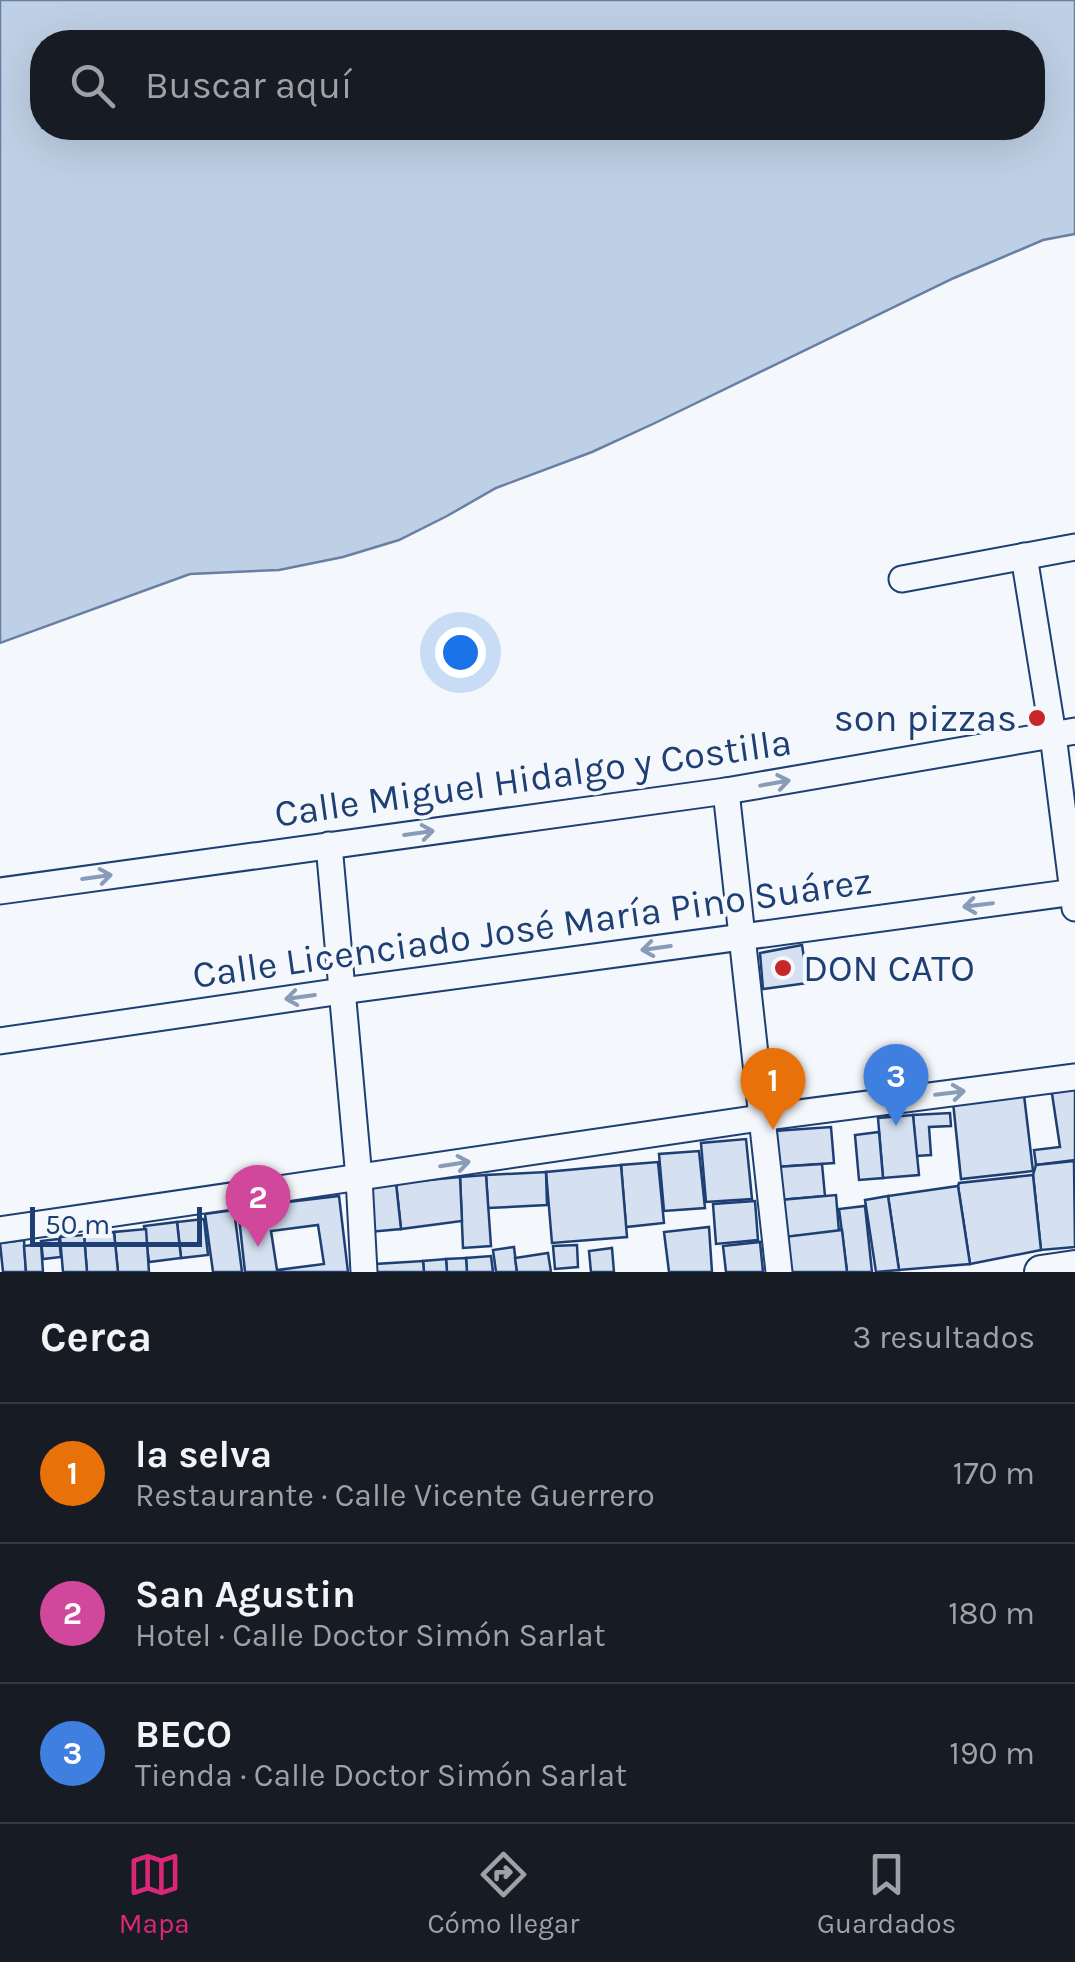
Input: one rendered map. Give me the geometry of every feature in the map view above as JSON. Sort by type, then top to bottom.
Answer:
[{"type":"main road","points":[[1042,1272],[1075,1267]]},
{"type":"street","points":[[902,579],[1075,547]]},
{"type":"street","points":[[1024,556],[1064,733],[1074,898]]},
{"type":"street","name":"Calle Miguel Hidalgo y Costilla","points":[[0,891],[726,792],[1064,733]]},
{"type":"street","points":[[726,792],[779,1272]]},
{"type":"street","points":[[329,845],[364,1272]]},
{"type":"street","name":"Calle Licenciado José María Pino Suárez","points":[[0,1041],[741,936],[1074,898]]},
{"type":"street","points":[[0,1230],[760,1118],[1075,1077]]},
{"type":"water","points":[[0,0],[1075,0],[1075,234],[1043,240],[954,278],[592,452],[496,488],[399,540],[279,570],[190,574],[0,643]]},
{"type":"building","name":"DON CATO","points":[[802,945],[808,983],[763,989],[760,953]]},
{"type":"building","points":[[1075,1084],[1075,1160],[1036,1165],[1034,1150],[1060,1147],[1051,1087]]},
{"type":"building","points":[[1024,1095],[1033,1171],[961,1179],[953,1102]]},
{"type":"building","points":[[950,1113],[951,1126],[929,1127],[931,1155],[916,1156],[913,1115]]},
{"type":"building","points":[[913,1115],[919,1175],[883,1178],[878,1118]]},
{"type":"building","points":[[831,1127],[834,1163],[776,1167],[774,1131]]},
{"type":"building","points":[[879,1132],[883,1178],[859,1180],[855,1135]]},
{"type":"building","points":[[746,1139],[752,1199],[706,1202],[701,1143]]},
{"type":"building","points":[[699,1151],[705,1208],[664,1211],[659,1154]]},
{"type":"building","points":[[1074,1161],[1075,1247],[1041,1250],[1033,1175],[1036,1165]]},
{"type":"building","points":[[658,1162],[664,1223],[626,1227],[621,1165]]},
{"type":"building","points":[[822,1164],[825,1196],[780,1200],[776,1167]]},
{"type":"building","points":[[621,1165],[627,1237],[552,1243],[546,1172]]},
{"type":"building","points":[[546,1172],[547,1205],[488,1208],[486,1175]]},
{"type":"building","points":[[486,1175],[491,1246],[463,1248],[460,1177]]},
{"type":"building","points":[[1033,1175],[1041,1250],[970,1264],[959,1183]]},
{"type":"building","points":[[460,1177],[462,1221],[401,1229],[396,1183]]},
{"type":"building","points":[[396,1183],[401,1229],[369,1232],[365,1186]]},
{"type":"building","points":[[958,1186],[970,1264],[899,1270],[888,1196]]},
{"type":"building","points":[[836,1195],[839,1232],[784,1237],[780,1200]]},
{"type":"building","points":[[339,1196],[348,1272],[245,1272],[238,1208]],"holes":[[[318,1225],[324,1264],[277,1270],[271,1231]]]},
{"type":"building","points":[[888,1196],[899,1270],[876,1272],[865,1200]]},
{"type":"building","points":[[755,1201],[758,1240],[716,1244],[713,1204]]},
{"type":"building","points":[[865,1206],[872,1272],[847,1272],[839,1209]]},
{"type":"building","points":[[234,1210],[242,1272],[213,1272],[205,1214]]},
{"type":"building","points":[[204,1219],[208,1255],[181,1258],[177,1222]]},
{"type":"building","points":[[177,1222],[181,1258],[149,1262],[144,1226]]},
{"type":"building","points":[[709,1227],[712,1272],[669,1272],[664,1232]]},
{"type":"building","points":[[146,1229],[149,1272],[118,1272],[114,1232]]},
{"type":"building","points":[[842,1230],[847,1272],[788,1272],[784,1237]]},
{"type":"building","points":[[114,1232],[118,1272],[87,1272],[84,1235]]},
{"type":"building","points":[[84,1235],[87,1272],[63,1272],[60,1237]]},
{"type":"building","points":[[59,1239],[61,1257],[43,1259],[41,1241]]},
{"type":"building","points":[[24,1240],[26,1272],[3,1272],[0,1243]]},
{"type":"building","points":[[760,1242],[763,1272],[726,1272],[723,1246]]},
{"type":"building","points":[[41,1244],[43,1272],[26,1272],[24,1246]]},
{"type":"building","points":[[577,1245],[578,1267],[555,1269],[553,1246]]},
{"type":"building","points":[[514,1247],[517,1272],[496,1272],[493,1250]]},
{"type":"building","points":[[612,1248],[614,1272],[591,1272],[589,1251]]},
{"type":"building","points":[[548,1253],[551,1272],[517,1272],[515,1258]]},
{"type":"building","points":[[491,1256],[493,1272],[467,1272],[466,1258]]},
{"type":"building","points":[[466,1258],[467,1272],[447,1272],[446,1259]]},
{"type":"building","points":[[446,1259],[447,1272],[424,1272],[423,1261]]},
{"type":"building","points":[[423,1261],[424,1272],[376,1272],[375,1264]]},
{"type":"place","name":"son pizzas","points":[[1037,718]]},
{"type":"place","name":"DON CATO","points":[[783,968]]},
{"type":"place","name":"BECO","points":[[896,1126]]},
{"type":"place","name":"la selva","points":[[773,1130]]},
{"type":"place","name":"San Agustin","points":[[258,1247]]}]
